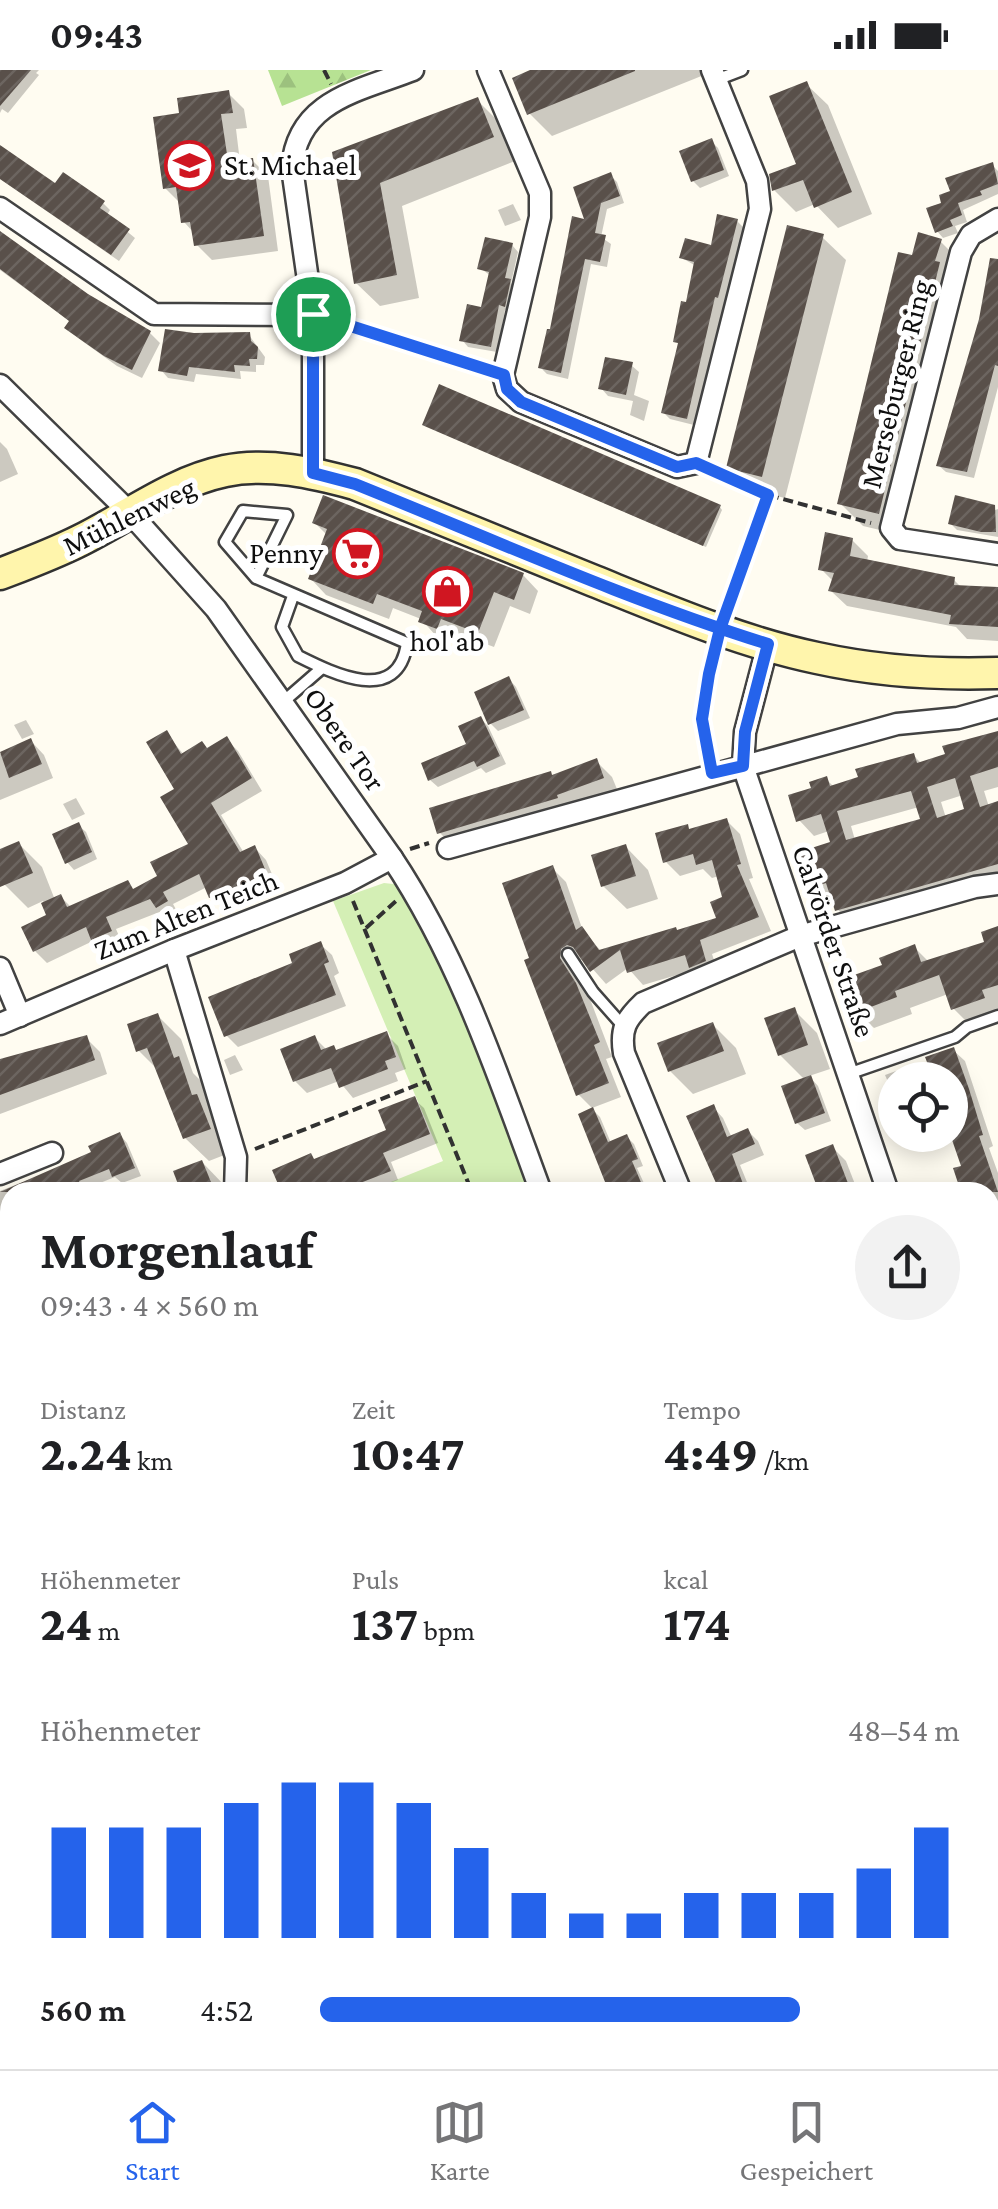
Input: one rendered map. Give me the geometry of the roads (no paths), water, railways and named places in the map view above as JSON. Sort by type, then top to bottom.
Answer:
[{"type":"street","points":[[313,473],[313,314],[292,168],[294,148],[300,131],[314,114],[338,99],[413,70]]},
{"type":"street","points":[[488,70],[540,193],[540,217],[504,375],[507,389],[521,402],[677,467],[696,463],[760,208],[756,181],[714,75]]},
{"type":"street","points":[[0,208],[154,314],[313,314]]},
{"type":"street","name":"Merseburger Ring","points":[[998,219],[972,235],[961,252],[891,528],[900,539],[998,554]]},
{"type":"street","name":"Obere Tor","points":[[1,387],[130,513],[216,609],[411,886],[460,980],[538,1182]]},
{"type":"street","name":"Mühlenweg","points":[[0,574],[78,542],[176,490],[227,471],[256,468],[313,473],[355,484],[720,629],[815,658],[915,672],[998,673]]},
{"type":"street","points":[[743,766],[745,732],[768,644]]},
{"type":"street","points":[[448,848],[898,724],[958,718],[998,707]]},
{"type":"street","name":"Calvörder Straße","points":[[743,766],[885,1182]]},
{"type":"street","name":"Zum Alten Teich","points":[[10,1020],[345,883],[392,858]]},
{"type":"street","points":[[677,1182],[624,1053],[620,1034],[628,1018],[643,1003],[800,936],[998,884]]},
{"type":"street","points":[[174,950],[236,1156],[235,1182]]},
{"type":"street","points":[[0,968],[10,1020]]},
{"type":"street","points":[[0,1174],[52,1152]]},
{"type":"lane","points":[[714,75],[742,70]]},
{"type":"lane","points":[[256,578],[287,516],[243,510],[225,542],[256,578],[406,643],[405,656],[392,675],[368,682],[298,656],[282,627],[293,596]]},
{"type":"lane","points":[[282,702],[322,668]]},
{"type":"lane","points":[[568,954],[593,992],[624,1027]]},
{"type":"lane","points":[[848,1075],[955,1038],[967,1028],[998,1016]]},
{"type":"place","name":"St. Michael","points":[[189,165]]},
{"type":"place","name":"Penny","points":[[358,553]]},
{"type":"place","name":"hol'ab","points":[[447,592]]}]
